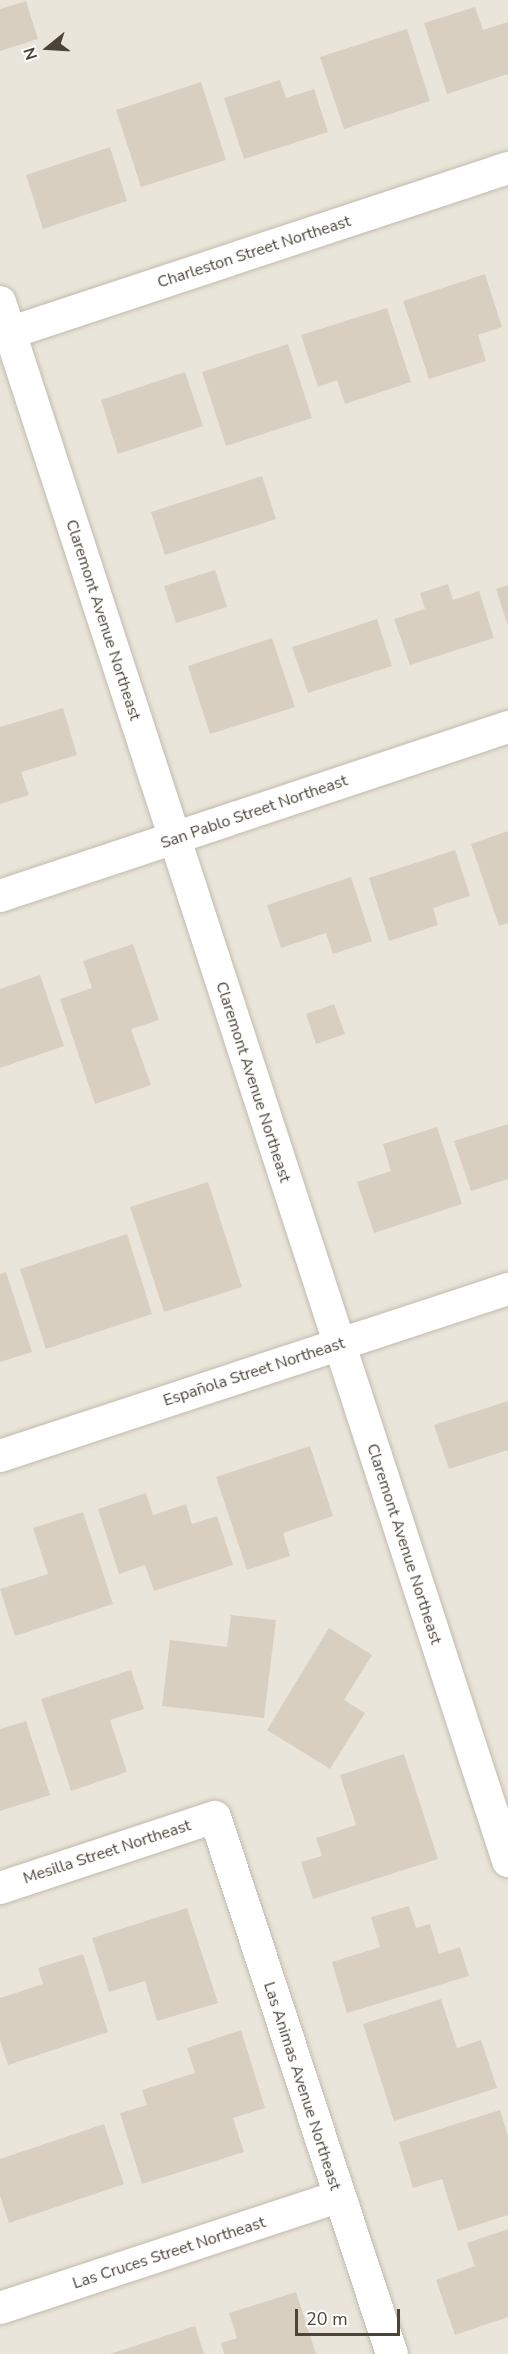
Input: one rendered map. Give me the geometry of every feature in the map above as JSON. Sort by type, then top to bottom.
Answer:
[{"type":"street","name":"Charleston Street Northeast","points":[[5,334],[508,168]]},
{"type":"street","name":"Claremont Avenue Northeast","points":[[0,302],[5,334],[175,839],[506,1847]]},
{"type":"street","name":"San Pablo Street Northeast","points":[[0,896],[508,728]]},
{"type":"street","name":"Española Street Northeast","points":[[0,1456],[508,1289]]},
{"type":"street","name":"Mesilla Street Northeast","points":[[0,1888],[215,1817]]},
{"type":"street","name":"Las Animas Avenue Northeast","points":[[215,1817],[338,2197],[392,2354]]},
{"type":"street","name":"Las Cruces Street Northeast","points":[[0,2308],[338,2197]]},
{"type":"shaded area","points":[[0,0],[508,0],[508,2354],[0,2354]]},
{"type":"building","points":[[26,1],[38,39],[0,51],[0,9]]},
{"type":"building","points":[[475,7],[483,30],[508,22],[508,74],[447,94],[424,23]]},
{"type":"building","points":[[407,29],[430,101],[344,129],[320,57]]},
{"type":"building","points":[[280,80],[286,98],[314,89],[328,132],[244,159],[224,98]]},
{"type":"building","points":[[201,82],[226,160],[141,187],[116,110]]},
{"type":"building","points":[[110,147],[127,201],[43,229],[26,175]]},
{"type":"building","points":[[485,274],[502,327],[478,335],[486,361],[429,379],[403,301]]},
{"type":"building","points":[[387,308],[411,382],[345,404],[337,380],[318,387],[301,335]]},
{"type":"building","points":[[288,344],[312,418],[226,446],[202,372]]},
{"type":"building","points":[[185,372],[203,426],[118,454],[101,400]]},
{"type":"building","points":[[262,476],[276,519],[165,555],[151,512]]},
{"type":"building","points":[[215,570],[227,607],[176,623],[164,586]]},
{"type":"building","points":[[448,584],[453,600],[479,591],[494,638],[410,665],[394,619],[425,609],[420,593]]},
{"type":"building","points":[[508,585],[508,626],[496,589]]},
{"type":"building","points":[[377,619],[392,666],[308,693],[292,647]]},
{"type":"building","points":[[272,638],[295,707],[210,734],[188,666]]},
{"type":"building","points":[[63,708],[77,755],[21,772],[29,795],[0,804],[0,727]]},
{"type":"building","points":[[508,831],[508,923],[499,926],[471,844]]},
{"type":"building","points":[[455,850],[470,896],[433,908],[438,925],[389,941],[369,878]]},
{"type":"building","points":[[351,877],[372,941],[333,954],[326,933],[281,948],[267,905]]},
{"type":"building","points":[[133,944],[159,1020],[131,1029],[151,1085],[95,1104],[60,999],[92,988],[83,961]]},
{"type":"building","points":[[40,975],[64,1046],[0,1068],[0,989]]},
{"type":"building","points":[[334,1004],[345,1034],[316,1044],[306,1014]]},
{"type":"building","points":[[508,1124],[508,1179],[471,1191],[454,1141]]},
{"type":"building","points":[[437,1127],[462,1204],[374,1233],[357,1182],[391,1171],[383,1144]]},
{"type":"building","points":[[208,1182],[242,1287],[164,1312],[130,1207]]},
{"type":"building","points":[[127,1234],[152,1314],[46,1349],[20,1269]]},
{"type":"building","points":[[6,1272],[32,1352],[0,1362],[0,1274]]},
{"type":"building","points":[[508,1401],[508,1450],[449,1469],[434,1425]]},
{"type":"building","points":[[310,1446],[333,1516],[283,1533],[290,1556],[247,1570],[216,1477]]},
{"type":"building","points":[[146,1493],[153,1515],[186,1504],[192,1524],[217,1516],[233,1565],[154,1591],[145,1565],[119,1574],[98,1509]]},
{"type":"building","points":[[83,1512],[113,1604],[15,1636],[0,1589],[48,1574],[33,1528]]},
{"type":"building","points":[[231,1615],[276,1620],[264,1718],[162,1706],[170,1640],[227,1647]]},
{"type":"building","points":[[329,1628],[372,1655],[344,1700],[365,1713],[330,1769],[267,1730]]},
{"type":"building","points":[[131,1670],[144,1709],[110,1720],[127,1772],[71,1791],[41,1699]]},
{"type":"building","points":[[26,1721],[50,1795],[0,1811],[0,1729]]},
{"type":"building","points":[[404,1754],[438,1859],[313,1899],[301,1862],[322,1856],[316,1838],[356,1825],[340,1775]]},
{"type":"building","points":[[409,1906],[416,1928],[430,1924],[439,1954],[460,1947],[469,1976],[347,2013],[332,1962],[380,1947],[371,1917]]},
{"type":"building","points":[[187,1908],[218,2003],[157,2021],[145,1981],[109,1992],[92,1938]]},
{"type":"building","points":[[83,1954],[108,2032],[8,2065],[0,2040],[0,1998],[43,1984],[38,1968]]},
{"type":"building","points":[[441,1999],[457,2048],[481,2040],[497,2088],[394,2121],[363,2024]]},
{"type":"building","points":[[241,2030],[265,2108],[233,2118],[244,2152],[142,2184],[120,2113],[147,2105],[142,2090],[195,2073],[187,2048]]},
{"type":"building","points":[[500,2110],[508,2136],[508,2215],[458,2231],[442,2179],[413,2188],[399,2142]]},
{"type":"building","points":[[104,2124],[124,2184],[9,2223],[0,2196],[0,2159]]},
{"type":"building","points":[[508,2229],[508,2317],[455,2335],[436,2280],[475,2266],[467,2243]]},
{"type":"building","points":[[296,2292],[316,2354],[224,2354],[221,2343],[237,2338],[229,2313]]},
{"type":"building","points":[[195,2326],[204,2354],[110,2354]]}]
